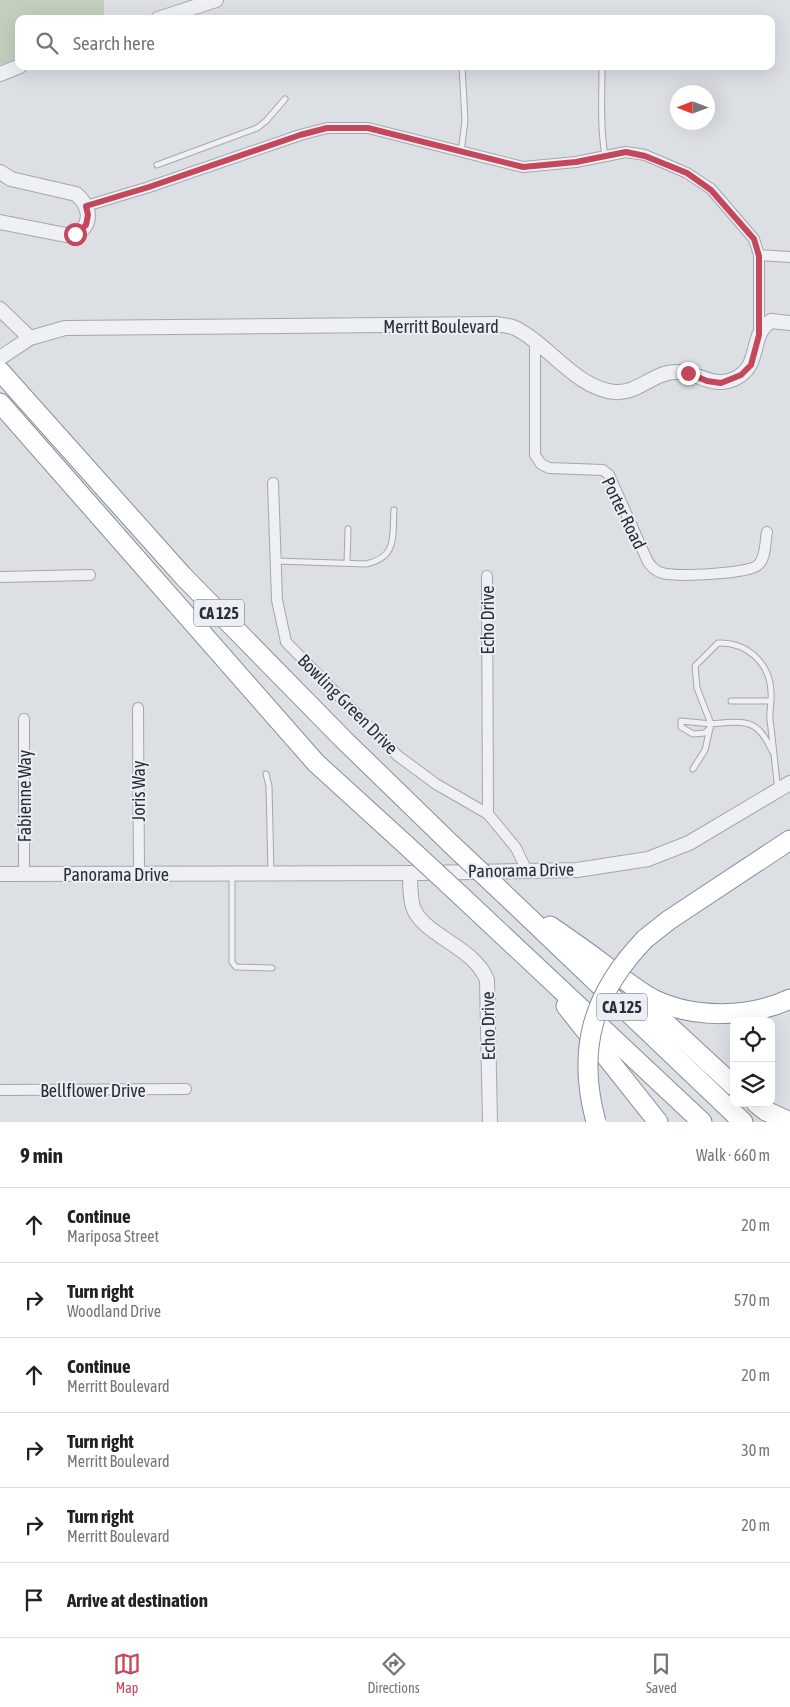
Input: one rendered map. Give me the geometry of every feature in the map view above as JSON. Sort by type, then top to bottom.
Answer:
[{"type":"highway","name":"CA 125","points":[[2,361],[183,576],[343,739],[742,1122]]},
{"type":"highway","name":"CA 125","points":[[0,403],[316,763],[518,947],[702,1122]]},
{"type":"highway","points":[[596,1122],[588,1082],[589,1041],[593,1024],[607,987],[631,954],[645,939],[669,920],[790,840]]},
{"type":"highway","points":[[502,892],[582,947],[633,987],[666,1004],[691,1010],[733,1013],[757,1010],[790,999]]},
{"type":"highway","points":[[502,892],[668,1025],[730,1082]]},
{"type":"highway","points":[[518,947],[658,1122]]},
{"type":"highway","points":[[761,1107],[790,1122]]},
{"type":"street","points":[[170,15],[216,0]]},
{"type":"street","points":[[0,74],[15,68]]},
{"type":"street","points":[[86,206],[149,187],[300,135],[327,128],[368,128],[461,153],[523,167],[605,157],[626,152],[645,156],[687,173],[711,190],[754,239],[759,256],[759,335]]},
{"type":"street","points":[[0,172],[11,179],[71,191],[80,197],[86,206],[88,215],[86,225],[79,232],[70,235],[0,222]]},
{"type":"street","points":[[759,256],[790,256]]},
{"type":"street","points":[[0,309],[30,338]]},
{"type":"street","points":[[759,335],[762,329],[772,321],[790,322]]},
{"type":"street","name":"Merritt Boulevard","points":[[2,361],[30,338],[65,328],[494,324],[515,328],[535,340],[583,379],[606,390],[621,392],[635,389],[654,377],[668,372],[688,373],[714,383],[735,379],[751,365],[759,335]]},
{"type":"street","name":"Porter Road","points":[[535,340],[535,455],[541,464],[549,468],[603,470],[609,475],[648,562],[654,570],[664,574],[704,574],[751,570],[759,565],[763,556],[766,532]]},
{"type":"street","name":"Bowling Green Drive","points":[[273,483],[277,600],[286,642],[398,756],[436,784],[488,814],[516,848],[527,871]]},
{"type":"street","points":[[0,577],[90,575]]},
{"type":"street","name":"Echo Drive","points":[[487,576],[488,814]]},
{"type":"street","name":"Joris Way","points":[[138,708],[138,874]]},
{"type":"street","name":"Fabienne Way","points":[[24,719],[24,874]]},
{"type":"street","name":"Panorama Drive","points":[[0,874],[577,870],[648,860],[689,843],[784,786]]},
{"type":"street","name":"Echo Drive","points":[[410,872],[412,901],[419,917],[474,960],[483,969],[487,980],[490,1122]]},
{"type":"street","name":"Bellflower Drive","points":[[0,1090],[186,1089]]},
{"type":"lane","points":[[461,153],[465,121],[462,70]]},
{"type":"lane","points":[[602,70],[600,127],[605,157]]},
{"type":"lane","points":[[157,165],[257,128],[266,121],[285,99]]},
{"type":"lane","points":[[275,560],[366,564],[381,560],[391,548],[394,510]]},
{"type":"lane","points":[[347,563],[348,529]]},
{"type":"lane","points":[[693,769],[705,750],[711,726],[697,688],[694,671],[695,666],[718,643],[731,642],[751,651],[766,671],[771,692],[774,756]]},
{"type":"lane","points":[[731,701],[770,701]]},
{"type":"lane","points":[[711,726],[705,733],[693,734],[681,727],[681,721],[711,726],[740,722],[758,727],[765,735],[784,786]]},
{"type":"lane","points":[[266,774],[269,786],[271,873]]},
{"type":"lane","points":[[232,873],[232,962],[236,967],[272,968]]},
{"type":"green space","points":[[0,0],[104,0],[104,15],[15,15],[15,59],[0,65]]},
{"type":"route","points":[[75,234],[83,229],[88,220],[86,206],[149,187],[300,135],[327,128],[368,128],[461,153],[523,167],[576,162],[626,152],[645,156],[687,173],[711,190],[754,239],[759,256],[759,335],[751,365],[735,379],[721,383],[707,381],[688,373]]}]
